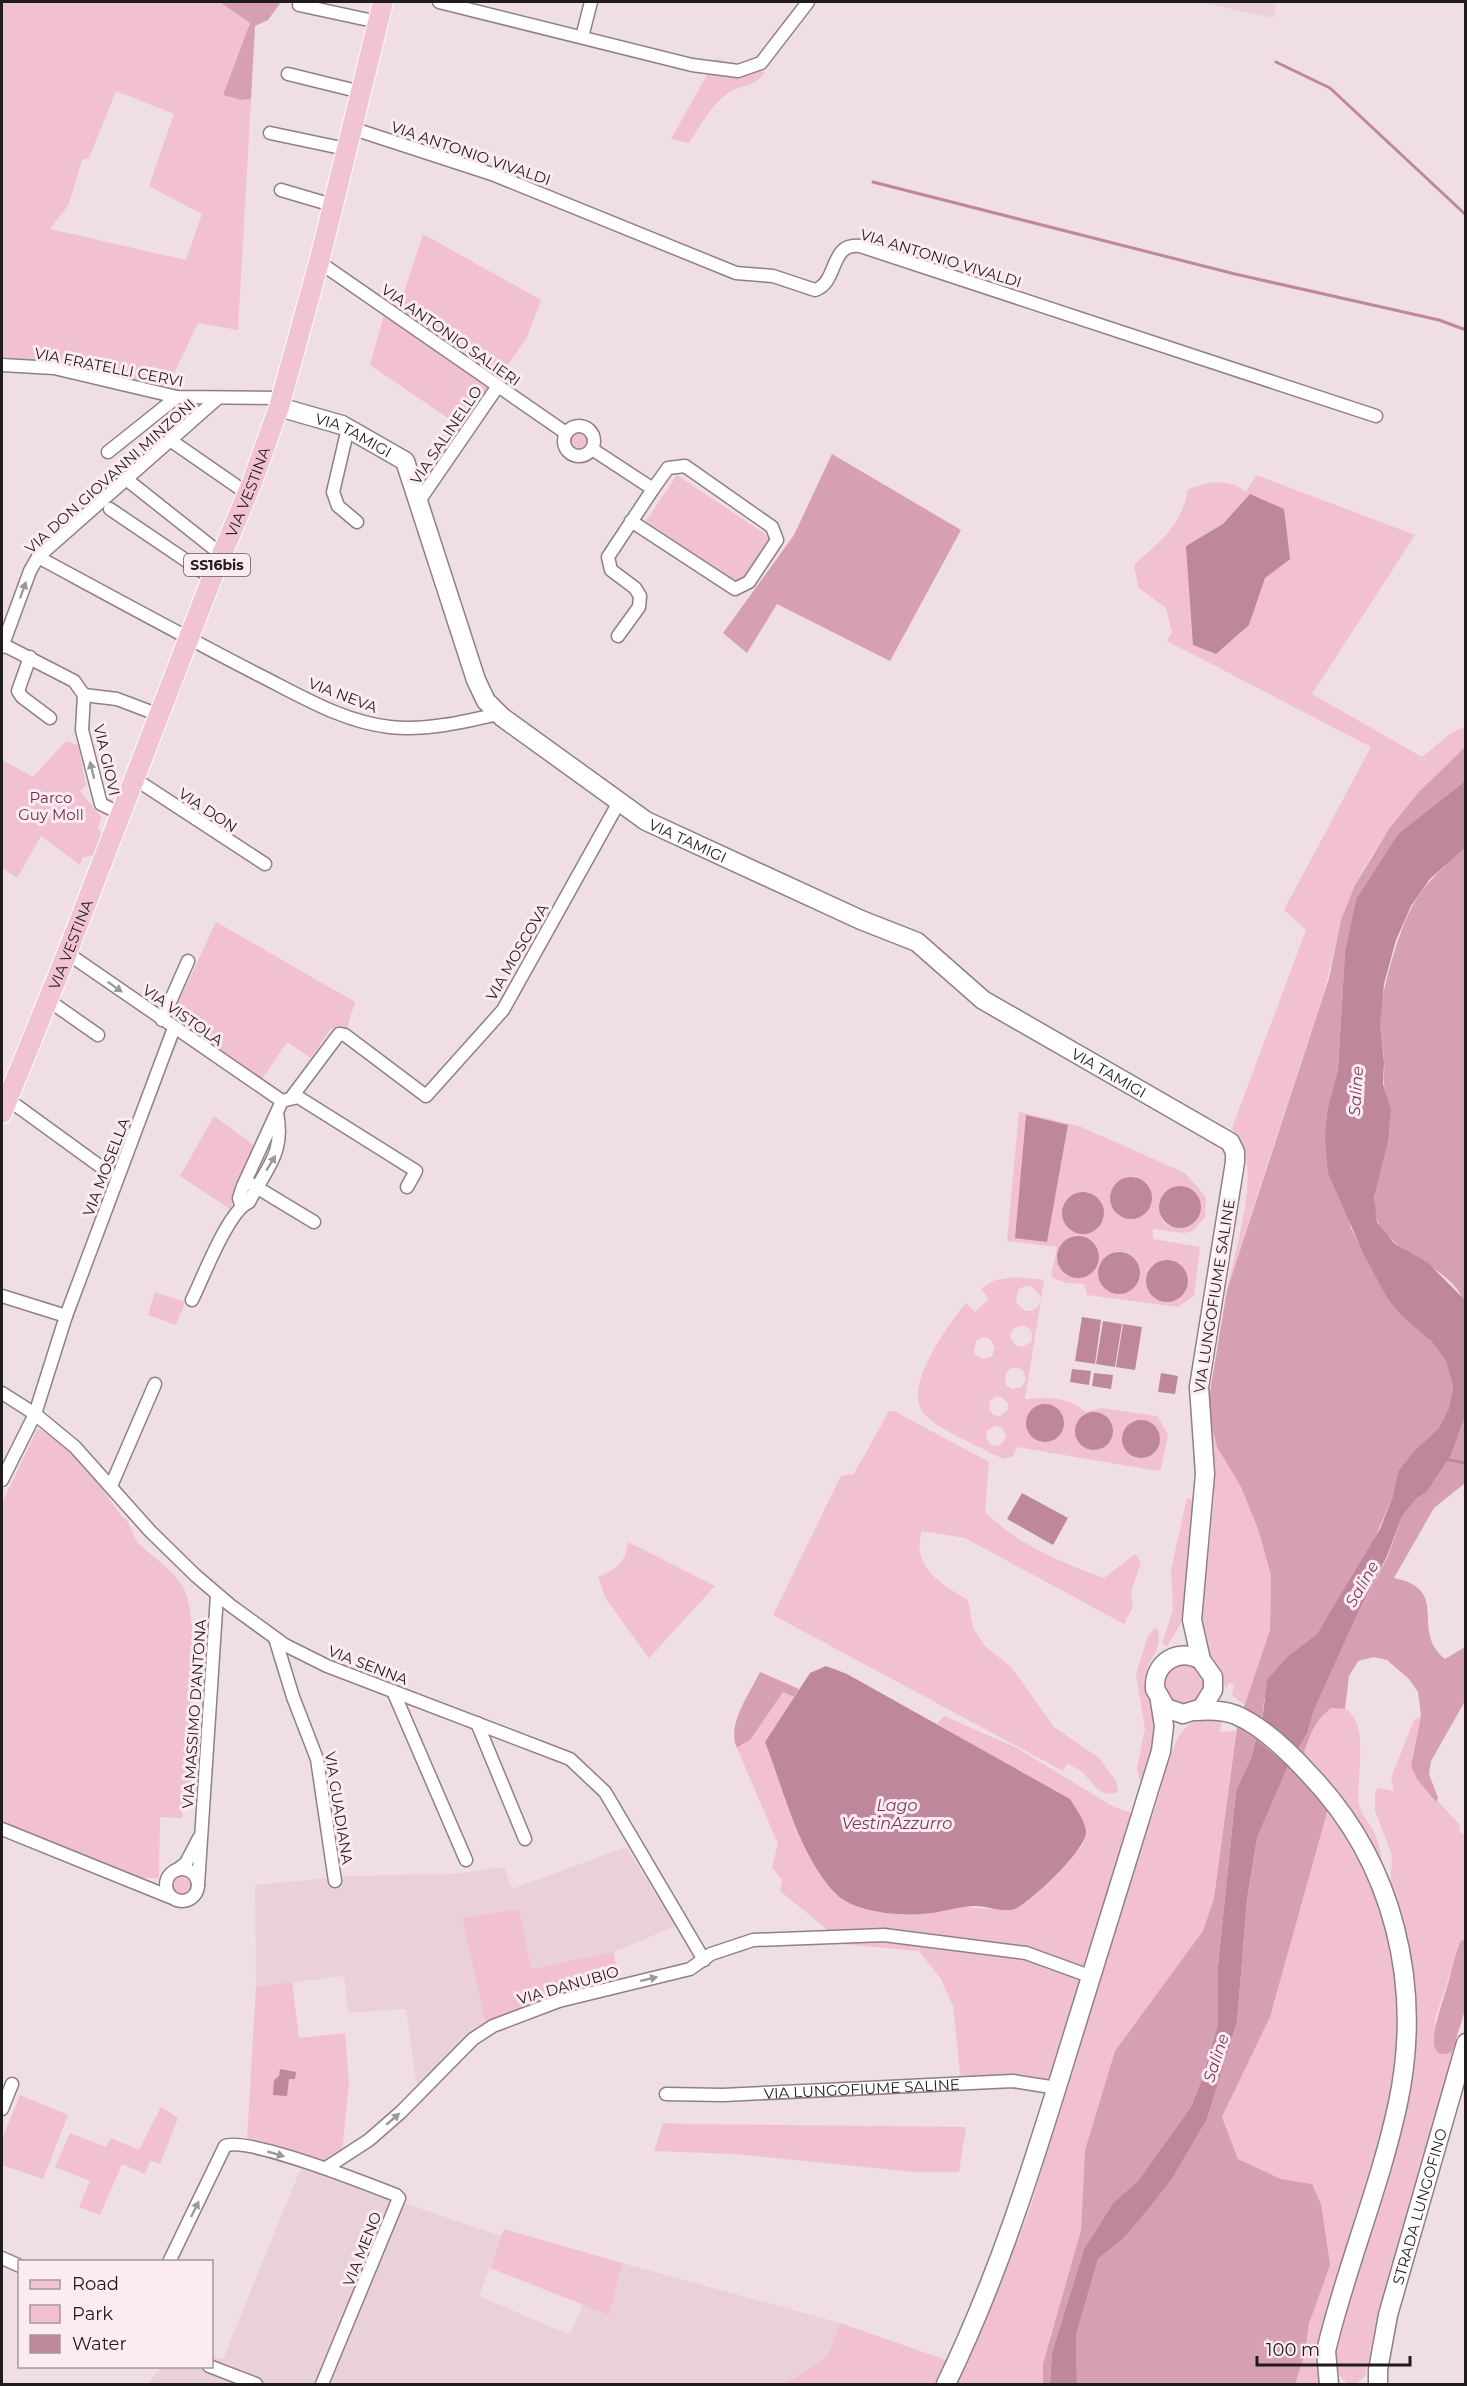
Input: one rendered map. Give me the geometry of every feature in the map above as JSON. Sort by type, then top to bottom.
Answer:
[{"type":"main road","name":"VIA VESTINA","points":[[4,1102],[67,953],[212,578],[248,494],[281,403],[319,262],[383,2]]},
{"type":"street","points":[[439,2],[692,65],[742,71],[757,66],[765,59],[808,2]]},
{"type":"street","points":[[582,37],[591,2]]},
{"type":"street","points":[[299,5],[378,22]]},
{"type":"street","points":[[288,74],[361,92]]},
{"type":"street","name":"VIA ANTONIO VIVALDI","points":[[351,128],[500,177],[736,273],[768,275],[815,290],[825,283],[841,250],[849,246],[860,246],[1376,416]]},
{"type":"street","points":[[270,133],[346,149]]},
{"type":"street","points":[[281,190],[332,205]]},
{"type":"street","name":"VIA ANTONIO SALIERI","points":[[319,262],[566,433]]},
{"type":"street","name":"VIA FRATELLI CERVI","points":[[2,365],[54,368],[177,397],[281,403]]},
{"type":"street","name":"VIA SALINELLO","points":[[419,501],[498,386]]},
{"type":"street","points":[[108,452],[177,397]]},
{"type":"street","name":"VIA DON GIOVANNI MINZONI","points":[[2,645],[30,571],[38,557],[218,398]]},
{"type":"street","name":"VIA TAMIGI","points":[[281,403],[348,428],[402,458],[407,465],[476,680],[486,701],[498,714],[646,821],[861,920],[923,945],[966,988],[983,1000],[1139,1092],[1225,1138],[1235,1152]]},
{"type":"street","name":"VIA ANTONIO SALIERI","points":[[573,427],[587,428],[593,435],[592,449],[585,454],[572,454],[564,443],[566,433],[573,427]]},
{"type":"street","points":[[348,428],[333,492],[338,506],[357,522]]},
{"type":"street","points":[[170,440],[248,494]]},
{"type":"street","name":"VIA ANTONIO SALIERI","points":[[592,449],[653,489]]},
{"type":"street","points":[[618,636],[639,607],[640,596],[637,590],[610,570],[607,560],[631,521],[668,468],[685,466],[772,527],[776,533],[777,544],[746,585],[735,589],[631,521]]},
{"type":"street","points":[[126,479],[222,555]]},
{"type":"street","points":[[110,509],[212,578]]},
{"type":"street","name":"VIA NEVA","points":[[38,557],[188,639],[325,708],[371,723],[412,728],[454,723],[498,714]]},
{"type":"street","points":[[2,645],[45,664],[74,681],[84,695],[117,699],[159,715]]},
{"type":"street","points":[[30,657],[18,692],[22,698],[50,718]]},
{"type":"street","name":"VIA GIOVI","points":[[84,695],[82,730],[101,804],[121,814]]},
{"type":"street","name":"VIA DON","points":[[135,779],[265,864]]},
{"type":"street","name":"VIA MOSCOVA","points":[[283,1104],[339,1034],[345,1035],[426,1096],[503,1010],[619,802]]},
{"type":"street","name":"VIA VISTOLA","points":[[67,953],[283,1104],[298,1098],[416,1171],[407,1187]]},
{"type":"street","points":[[162,1020],[188,961]]},
{"type":"street","name":"VIA VESTINA","points":[[48,1000],[98,1035]]},
{"type":"street","name":"VIA MOSELLA","points":[[2,1480],[35,1414],[66,1316],[174,1028]]},
{"type":"street","name":"VIA VESTINA","points":[[4,1102],[108,1172]]},
{"type":"street","points":[[241,1205],[239,1198],[245,1181],[283,1104]]},
{"type":"street","points":[[192,1300],[241,1205],[249,1202],[277,1152],[283,1104]]},
{"type":"street","name":"VIA LUNGOFIUME SALINE","points":[[1201,1660],[1192,1620],[1205,1474],[1199,1403],[1200,1374],[1235,1152]]},
{"type":"street","points":[[245,1181],[314,1222]]},
{"type":"street","points":[[2,1296],[66,1316]]},
{"type":"street","points":[[111,1486],[155,1384]]},
{"type":"street","name":"VIA SENNA","points":[[2,1393],[35,1414],[83,1454],[150,1531],[217,1595],[275,1638],[311,1659],[570,1759],[605,1792],[704,1960]]},
{"type":"street","name":"VIA MASSIMO D'ANTONA","points":[[198,1885],[217,1595]]},
{"type":"street","name":"VIA LUNGOFIUME SALINE","points":[[1167,1660],[1192,1620]]},
{"type":"street","name":"VIA GUADIANA","points":[[275,1638],[293,1697],[316,1753],[335,1881]]},
{"type":"street","points":[[946,2385],[1011,2232],[1161,1751],[1164,1726],[1155,1683],[1158,1670],[1167,1660],[1187,1655],[1201,1660],[1210,1670],[1214,1683],[1232,1712],[1264,1734],[1303,1767],[1332,1799],[1356,1834],[1378,1874],[1398,1936],[1406,1996],[1405,2057],[1392,2126],[1326,2351],[1329,2385]]},
{"type":"street","points":[[1161,1751],[1174,1730],[1211,1697],[1214,1683]]},
{"type":"street","points":[[393,1691],[466,1860]]},
{"type":"street","points":[[1160,1701],[1174,1712],[1232,1712]]},
{"type":"street","points":[[477,1723],[525,1839]]},
{"type":"street","points":[[2,1829],[180,1902],[191,1899],[198,1885],[191,1872],[177,1870],[170,1875],[166,1882],[170,1897]]},
{"type":"street","name":"VIA MASSIMO D'ANTONA","points":[[177,1870],[186,1863],[201,1835]]},
{"type":"street","points":[[139,1885],[166,1882]]},
{"type":"street","name":"VIA DANUBIO","points":[[326,2168],[377,2133],[401,2112],[456,2054],[493,2026],[559,2001],[690,1969],[711,1954],[753,1940],[884,1935],[1026,1953],[1092,1977]]},
{"type":"street","name":"STRADA LUNGOFINO","points":[[1375,2380],[1391,2305],[1466,2043]]},
{"type":"street","name":"VIA LUNGOFIUME SALINE","points":[[666,2094],[723,2095],[1003,2082],[1057,2088]]},
{"type":"street","points":[[2,2109],[12,2084]]},
{"type":"street","points":[[170,2260],[225,2146],[229,2144],[256,2149],[326,2168]]},
{"type":"street","name":"VIA MENO","points":[[322,2385],[399,2198],[396,2194],[326,2168]]},
{"type":"street","points":[[2,2258],[18,2265]]},
{"type":"street","points":[[1327,2360],[1329,2371],[1339,2385]]},
{"type":"street","points":[[212,2368],[256,2385]]},
{"type":"shaded area","points":[[220,2],[281,2],[268,20],[255,26],[251,99],[241,100],[223,95],[250,23]]},
{"type":"shaded area","points":[[1199,2],[1277,2],[1273,18]]},
{"type":"shaded area","points":[[832,454],[961,530],[890,661],[777,604],[747,653],[723,633],[794,535]]},
{"type":"shaded area","points":[[1465,747],[1465,781],[1398,834],[1356,899],[1345,952],[1338,1070],[1328,1107],[1351,1228],[1387,1298],[1431,1341],[1446,1361],[1453,1387],[1449,1408],[1438,1429],[1413,1452],[1398,1471],[1393,1496],[1371,1547],[1317,1634],[1289,1655],[1264,1700],[1262,1723],[1243,1710],[1270,1630],[1271,1575],[1258,1529],[1241,1487],[1217,1447],[1207,1409],[1227,1290],[1329,978],[1341,920],[1355,885],[1389,829],[1419,792]]},
{"type":"shaded area","points":[[1465,848],[1465,1305],[1459,1292],[1449,1281],[1386,1234],[1378,1222],[1374,1199],[1390,1120],[1384,1085],[1384,1058],[1380,1026],[1382,1002],[1391,963],[1404,925],[1417,899],[1435,876]]},
{"type":"shaded area","points":[[1465,1417],[1465,1483],[1434,1508],[1394,1578],[1411,1584],[1421,1592],[1426,1601],[1430,1636],[1435,1648],[1445,1659],[1465,1647],[1465,1701],[1431,1761],[1429,1774],[1438,1798],[1436,1802],[1417,1779],[1411,1766],[1421,1716],[1418,1692],[1409,1679],[1387,1660],[1374,1657],[1358,1661],[1349,1676],[1345,1709],[1331,1708],[1325,1713],[1308,1740],[1304,1753],[1333,1787],[1297,1750],[1307,1734],[1314,1710],[1358,1613],[1388,1556],[1402,1516],[1417,1498],[1427,1492],[1451,1455]]},
{"type":"shaded area","points":[[760,1672],[799,1689],[794,1697],[783,1692],[750,1740],[737,1748],[734,1739],[737,1719]]},
{"type":"shaded area","points":[[1237,1727],[1256,1739],[1252,1756],[1236,1791],[1218,1966],[1218,2024],[1202,2079],[1191,2107],[1138,2181],[1113,2203],[1084,2249],[1052,2353],[1050,2384],[1043,2384],[1043,2364],[1081,2230],[1085,2150],[1115,2051],[1203,1931],[1214,1898]]},
{"type":"shaded area","points":[[1288,1766],[1328,1809],[1270,2017],[1222,2117],[1238,2159],[1281,2179],[1312,2184],[1321,2204],[1330,2265],[1309,2324],[1305,2353],[1295,2384],[1077,2384],[1076,2335],[1098,2259],[1123,2239],[1172,2179],[1207,2119],[1237,2022],[1247,1899],[1257,1838]]},
{"type":"shaded area","points":[[626,1847],[676,1926],[613,1952],[531,1969],[462,1919],[486,2025],[464,2039],[417,2088],[406,2009],[348,2013],[344,1976],[256,1987],[255,1885],[349,1876],[453,1874],[504,1867],[512,1889]]},
{"type":"shaded area","points":[[1465,1939],[1465,2010],[1452,2052],[1441,2054],[1436,2050],[1435,2029],[1457,1952],[1461,1941]]},
{"type":"shaded area","points":[[301,2168],[501,2236],[479,2296],[570,2335],[583,2304],[609,2314],[622,2263],[840,2323],[827,2357],[784,2384],[148,2384],[160,2368],[213,2368],[213,2357],[223,2359]]},
{"type":"green space","points":[[2,2],[220,2],[250,23],[223,95],[241,100],[251,99],[238,330],[198,323],[166,390],[44,361],[2,360]],"holes":[[[116,91],[174,114],[149,186],[202,214],[186,260],[50,229],[69,204],[82,160],[89,158]]]},
{"type":"green space","points":[[716,59],[765,72],[753,83],[733,90],[716,103],[689,143],[671,139]]},
{"type":"green space","points":[[423,234],[541,300],[527,337],[500,376],[399,308]]},
{"type":"green space","points":[[384,315],[491,388],[464,429],[370,365]]},
{"type":"green space","points":[[579,432],[585,435],[588,441],[585,447],[579,450],[573,447],[570,441],[573,435]]},
{"type":"green space","points":[[677,475],[774,540],[742,586],[646,521]]},
{"type":"green space","points":[[1256,475],[1415,535],[1312,694],[1422,757],[1451,733],[1465,727],[1465,747],[1390,829],[1365,866],[1355,886],[1339,929],[1320,1004],[1227,1290],[1243,1219],[1248,1181],[1244,1148],[1232,1128],[1306,930],[1284,910],[1371,747],[1167,641],[1172,632],[1166,608],[1138,587],[1134,565],[1175,524],[1185,503],[1188,490],[1217,482],[1232,485],[1246,492]],"holes":[[[1223,524],[1265,578],[1249,625],[1186,546]]]},
{"type":"green space","name":"Parco Guy Moll","points":[[66,741],[78,745],[86,785],[80,791],[101,817],[98,829],[104,835],[94,856],[83,857],[80,865],[41,836],[17,878],[2,868],[2,760],[33,777]]},
{"type":"green space","points":[[216,922],[355,1002],[346,1031],[331,1028],[311,1058],[287,1042],[261,1081],[171,1018]]},
{"type":"green space","points":[[1019,1112],[1079,1126],[1185,1173],[1206,1197],[1205,1217],[1193,1231],[1184,1233],[1153,1229],[1153,1239],[1200,1247],[1194,1296],[1178,1307],[1087,1295],[1084,1284],[1067,1283],[1051,1277],[1057,1247],[1007,1241]],"holes":[[[1026,1115],[1068,1126],[1047,1241],[1015,1238]],[[1131,1177],[1148,1186],[1151,1203],[1144,1215],[1119,1216],[1111,1205],[1110,1192]],[[1167,1190],[1201,1207],[1196,1220],[1186,1227],[1174,1227],[1162,1220],[1159,1201]],[[1089,1192],[1100,1200],[1104,1219],[1096,1230],[1063,1207],[1070,1196]],[[1090,1239],[1098,1250],[1096,1269],[1082,1277],[1066,1274]],[[1119,1251],[1139,1279],[1132,1290],[1098,1266],[1106,1256]],[[1179,1263],[1188,1281],[1185,1293],[1174,1301],[1155,1299],[1147,1288]]]},
{"type":"green space","points":[[214,1116],[256,1147],[230,1209],[180,1176]]},
{"type":"green space","points":[[1016,1277],[1044,1280],[1025,1399],[1048,1398],[1064,1401],[1085,1412],[1102,1408],[1157,1416],[1168,1434],[1161,1469],[1158,1471],[1017,1447],[1013,1456],[1003,1459],[951,1433],[925,1415],[919,1404],[918,1389],[930,1357],[966,1303],[975,1312],[989,1299],[981,1289],[995,1280]],"holes":[[[1025,1286],[1033,1287],[1041,1297],[1038,1306],[1031,1311],[1025,1311],[1016,1302],[1018,1290]],[[1023,1325],[1032,1334],[1031,1342],[1022,1347],[1015,1345],[1010,1336],[1013,1329]],[[983,1337],[990,1339],[995,1347],[992,1356],[984,1359],[974,1352],[976,1341]],[[1016,1367],[1023,1370],[1026,1380],[1022,1387],[1012,1389],[1006,1385],[1005,1375],[1010,1369]],[[995,1397],[1002,1397],[1008,1404],[1008,1410],[1000,1416],[994,1415],[989,1410],[990,1401]],[[1041,1405],[1063,1427],[1052,1441],[1034,1438],[1027,1416]],[[1103,1414],[1111,1423],[1110,1441],[1095,1450],[1079,1442],[1075,1431]],[[1132,1422],[1160,1437],[1158,1449],[1136,1457],[1126,1450],[1124,1432]],[[996,1426],[1002,1428],[1006,1436],[1004,1441],[998,1445],[991,1445],[986,1437],[987,1430]]]},
{"type":"green space","points":[[155,1292],[185,1302],[176,1325],[148,1315]]},
{"type":"green space","points":[[1207,1409],[1217,1447],[1241,1487],[1258,1529],[1271,1575],[1270,1630],[1245,1705],[1232,1695],[1234,1684],[1228,1683],[1226,1691],[1222,1674],[1207,1653],[1202,1624],[1214,1499],[1214,1448]]},
{"type":"green space","points":[[889,1411],[894,1411],[989,1462],[985,1512],[1011,1534],[1026,1543],[1056,1559],[1104,1578],[1135,1554],[1141,1562],[1131,1593],[1133,1607],[1124,1624],[965,1538],[922,1531],[919,1543],[924,1564],[931,1573],[948,1588],[968,1600],[973,1628],[985,1646],[1011,1667],[1054,1727],[1099,1758],[1116,1781],[1118,1792],[1111,1794],[1101,1791],[1078,1769],[1067,1764],[1063,1771],[773,1615],[841,1476],[854,1474]]},
{"type":"green space","points":[[40,1429],[80,1457],[122,1517],[125,1518],[137,1542],[179,1581],[189,1604],[194,1659],[190,1806],[183,1806],[182,1818],[160,1817],[159,1878],[141,1878],[2,1823],[2,1503],[37,1430]]},
{"type":"green space","points":[[1187,1498],[1193,1500],[1195,1504],[1182,1621],[1167,1647],[1162,1643],[1173,1610],[1171,1570]]},
{"type":"green space","points":[[628,1542],[715,1586],[649,1658],[606,1599],[598,1577],[619,1565],[625,1555]]},
{"type":"green space","points":[[1156,1627],[1159,1634],[1158,1646],[1144,1680],[1156,1724],[1152,1751],[1141,1785],[1137,1768],[1145,1729],[1136,1674],[1148,1636]]},
{"type":"green space","points":[[1180,1661],[1199,1667],[1206,1685],[1196,1702],[1184,1706],[1166,1698],[1161,1679]]},
{"type":"green space","points":[[783,1692],[794,1697],[765,1742],[809,1857],[820,1875],[963,1907],[991,1909],[1036,1893],[1082,1846],[1086,1833],[1070,1799],[937,1724],[944,1716],[1017,1748],[1114,1807],[1151,1820],[1172,1754],[1183,1731],[1194,1722],[1209,1718],[1222,1719],[1220,1732],[1236,1731],[1214,1898],[1203,1932],[1115,2051],[1085,2150],[1081,2230],[1043,2364],[1043,2384],[784,2384],[827,2357],[840,2323],[966,2367],[1029,2212],[1066,2089],[961,2082],[953,2006],[941,1979],[919,1951],[841,1944],[780,1891],[782,1880],[772,1867],[778,1844],[737,1748],[744,1745]]},
{"type":"green space","points":[[1331,1708],[1345,1709],[1353,1716],[1358,1726],[1360,1739],[1359,1805],[1377,1839],[1382,1870],[1363,1829],[1301,1755],[1317,1719]]},
{"type":"green space","points":[[1421,1716],[1411,1766],[1417,1779],[1459,1824],[1460,1832],[1465,1836],[1465,1939],[1461,1941],[1435,2019],[1440,2052],[1446,2054],[1453,2051],[1420,2176],[1377,2317],[1365,2376],[1356,2384],[1346,2383],[1336,2371],[1335,2356],[1403,2109],[1390,1891],[1392,1855],[1375,1811],[1375,1792],[1379,1788],[1394,1791],[1391,1778],[1414,1720]]},
{"type":"green space","points":[[1328,1809],[1359,1861],[1381,1914],[1395,1971],[1401,2048],[1396,2081],[1387,2115],[1318,2348],[1320,2384],[1295,2384],[1317,2295],[1312,2184],[1281,2179],[1238,2159],[1222,2117],[1270,2017]]},
{"type":"green space","points":[[182,1877],[188,1880],[191,1886],[188,1892],[182,1895],[176,1892],[173,1886],[176,1880]]},
{"type":"green space","points":[[519,1909],[531,1969],[613,1952],[621,1983],[486,2025],[462,1918]]},
{"type":"green space","points":[[292,1982],[299,2038],[345,2033],[349,2082],[342,2153],[322,2162],[264,2146],[264,2142],[247,2140],[256,1987]]},
{"type":"green space","points":[[20,2095],[68,2115],[43,2179],[2,2165],[2,2139]]},
{"type":"green space","points":[[161,2107],[178,2118],[160,2164],[150,2161],[145,2174],[122,2164],[100,2215],[79,2207],[90,2181],[55,2167],[70,2133],[106,2147],[111,2138],[139,2150]]},
{"type":"green space","points":[[663,2123],[966,2127],[959,2172],[914,2172],[735,2154],[654,2151]]},
{"type":"green space","points":[[504,2229],[622,2263],[609,2315],[490,2268]]},
{"type":"water","points":[[1250,494],[1284,509],[1290,559],[1265,578],[1249,625],[1216,654],[1193,645],[1186,546],[1223,524]]},
{"type":"water","name":"Saline","points":[[1465,781],[1465,848],[1430,879],[1411,906],[1396,940],[1384,984],[1380,1026],[1384,1062],[1383,1084],[1391,1110],[1388,1141],[1374,1197],[1377,1222],[1394,1243],[1428,1263],[1464,1299],[1465,1417],[1451,1455],[1427,1492],[1417,1498],[1402,1516],[1387,1556],[1314,1710],[1307,1734],[1297,1750],[1262,1723],[1267,1680],[1289,1655],[1317,1634],[1380,1529],[1393,1496],[1398,1471],[1413,1452],[1438,1429],[1449,1408],[1453,1387],[1446,1361],[1431,1341],[1401,1315],[1387,1298],[1364,1255],[1328,1173],[1325,1137],[1328,1107],[1338,1070],[1345,952],[1356,899],[1398,834]]},
{"type":"water","points":[[1026,1115],[1068,1125],[1047,1242],[1015,1238]]},
{"type":"water","points":[[1131,1177],[1139,1178],[1146,1183],[1151,1190],[1151,1206],[1146,1213],[1139,1218],[1131,1219],[1123,1218],[1116,1213],[1111,1206],[1110,1198],[1111,1190],[1116,1183],[1123,1178]]},
{"type":"water","points":[[1180,1186],[1188,1187],[1195,1192],[1200,1199],[1200,1215],[1195,1222],[1188,1227],[1180,1228],[1172,1227],[1165,1222],[1160,1215],[1159,1207],[1160,1199],[1165,1192],[1172,1187]]},
{"type":"water","points":[[1083,1192],[1091,1193],[1098,1198],[1103,1205],[1103,1221],[1098,1228],[1091,1233],[1083,1234],[1075,1233],[1068,1228],[1063,1221],[1062,1213],[1063,1205],[1068,1198],[1075,1193]]},
{"type":"water","points":[[1078,1236],[1086,1237],[1093,1242],[1098,1249],[1098,1265],[1093,1272],[1086,1277],[1078,1278],[1070,1277],[1063,1272],[1058,1265],[1057,1257],[1058,1249],[1063,1242],[1070,1237]]},
{"type":"water","points":[[1119,1252],[1127,1253],[1134,1258],[1139,1265],[1139,1281],[1134,1288],[1127,1293],[1119,1294],[1111,1293],[1104,1288],[1099,1281],[1098,1273],[1099,1265],[1104,1258],[1111,1253]]},
{"type":"water","points":[[1167,1260],[1175,1261],[1182,1266],[1187,1273],[1187,1289],[1182,1296],[1175,1301],[1167,1302],[1159,1301],[1152,1296],[1147,1289],[1146,1281],[1147,1273],[1152,1266],[1159,1261]]},
{"type":"water","points":[[1082,1317],[1101,1320],[1095,1364],[1075,1361]]},
{"type":"water","points":[[1103,1321],[1122,1324],[1115,1367],[1096,1364]]},
{"type":"water","points":[[1123,1324],[1142,1327],[1135,1370],[1116,1367]]},
{"type":"water","points":[[1072,1369],[1091,1371],[1089,1385],[1070,1382]]},
{"type":"water","points":[[1094,1373],[1113,1375],[1111,1389],[1092,1386]]},
{"type":"water","points":[[1161,1373],[1178,1376],[1175,1394],[1158,1392]]},
{"type":"water","points":[[1045,1404],[1058,1410],[1064,1423],[1058,1436],[1045,1442],[1032,1436],[1026,1423],[1032,1410]]},
{"type":"water","points":[[1094,1412],[1107,1418],[1113,1431],[1107,1444],[1094,1450],[1081,1444],[1075,1431],[1081,1418]]},
{"type":"water","points":[[1141,1420],[1154,1426],[1160,1439],[1154,1452],[1141,1458],[1128,1452],[1122,1439],[1128,1426]]},
{"type":"water","points":[[1022,1493],[1068,1518],[1053,1545],[1007,1519]]},
{"type":"water","name":"Lago VestinAzzurro","points":[[826,1666],[847,1674],[1070,1799],[1082,1819],[1086,1832],[1084,1840],[1068,1862],[1025,1903],[1012,1910],[976,1906],[920,1914],[895,1914],[855,1906],[836,1894],[823,1879],[802,1842],[765,1742],[810,1673]]},
{"type":"water","name":"Saline","points":[[1256,1739],[1288,1766],[1257,1838],[1247,1899],[1237,2022],[1207,2119],[1172,2179],[1123,2239],[1098,2259],[1076,2335],[1077,2384],[1050,2384],[1052,2353],[1084,2249],[1113,2203],[1138,2181],[1191,2107],[1202,2079],[1218,2024],[1218,1966],[1236,1791],[1252,1756]]},
{"type":"water","points":[[280,2069],[296,2072],[295,2079],[289,2079],[287,2096],[273,2095],[274,2080],[279,2076]]},
{"type":"waterway","points":[[1276,62],[1330,88],[1466,215]]},
{"type":"waterway","points":[[873,182],[1235,274],[1439,320],[1466,330]]},
{"type":"waterway","points":[[1444,1459],[1466,1463]]}]
